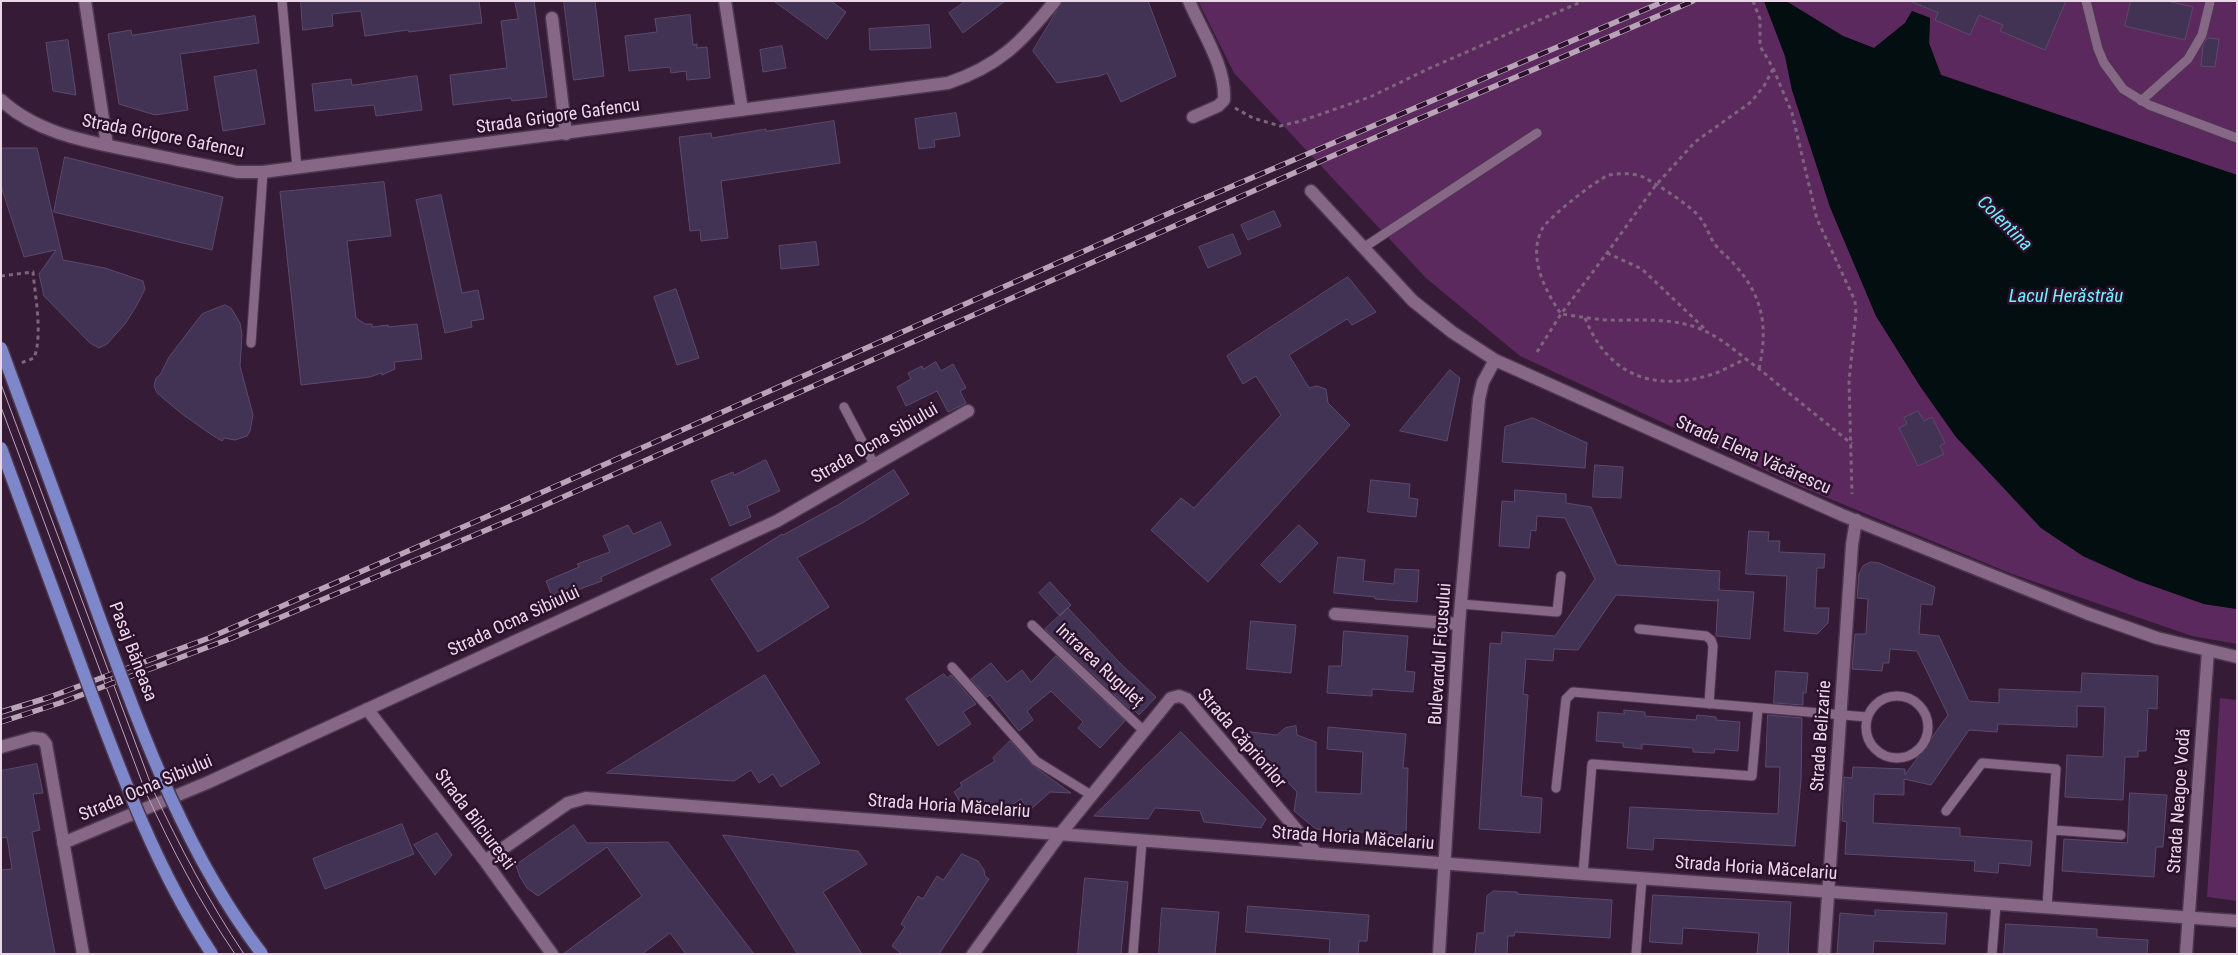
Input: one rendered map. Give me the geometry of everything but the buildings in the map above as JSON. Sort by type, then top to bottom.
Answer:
[{"type":"main road","name":"Pasaj Băneasa","points":[[1,348],[111,648],[169,792],[204,866],[236,918],[262,954]]},
{"type":"main road","points":[[1,448],[105,730],[144,829],[183,908],[212,954]]},
{"type":"street","points":[[86,1],[107,145]]},
{"type":"street","points":[[725,1],[742,110]]},
{"type":"street","name":"Strada Grigore Gafencu","points":[[1,100],[21,117],[71,137],[237,172],[263,172],[948,83],[974,74],[1003,56],[1027,36],[1055,1]]},
{"type":"street","points":[[1189,1],[1219,67],[1225,88],[1224,100],[1218,106],[1192,117]]},
{"type":"street","points":[[552,18],[566,134]]},
{"type":"street","name":"Strada Elena Văcărescu","points":[[1311,191],[1406,294],[1428,314],[1495,360],[1856,520],[2093,616],[2157,638],[2237,656]]},
{"type":"street","name":"Bulevardul Ficusului","points":[[1439,954],[1459,624],[1479,399],[1483,382],[1495,360]]},
{"type":"street","name":"Strada Ocna Sibiului","points":[[63,843],[209,782],[777,520],[968,411]]},
{"type":"street","name":"Strada Belizarie","points":[[1824,954],[1852,546],[1856,520]]},
{"type":"street","points":[[1335,614],[1459,624]]},
{"type":"street","name":"Strada Neagoe Vodă","points":[[2186,954],[2208,651]]},
{"type":"street","name":"Strada Căpriorilor","points":[[973,954],[1061,833],[1171,698],[1179,696],[1187,699],[1317,854]]},
{"type":"street","name":"Strada Bilciurești","points":[[367,709],[484,861],[552,954]]},
{"type":"street","points":[[1,747],[33,738],[42,739],[46,744],[83,954]]},
{"type":"street","name":"Strada Horia Măcelariu","points":[[484,861],[568,803],[586,798],[1583,874],[2237,921]]},
{"type":"lane","points":[[282,1],[297,168]]},
{"type":"lane","points":[[2086,1],[2098,50],[2104,63],[2124,89],[2141,101],[2237,138]]},
{"type":"lane","points":[[2141,101],[2188,59],[2202,35],[2209,2],[2216,1]]},
{"type":"lane","points":[[1364,248],[1537,133]]},
{"type":"lane","points":[[251,342],[263,172]]},
{"type":"lane","points":[[844,407],[874,464]]},
{"type":"lane","points":[[1461,604],[1557,612],[1560,576]]},
{"type":"lane","name":"Intrarea Ruguleț","points":[[1032,625],[1144,731]]},
{"type":"lane","points":[[1639,630],[1706,636],[1711,640],[1713,646],[1709,704]]},
{"type":"lane","points":[[952,667],[1036,761],[1092,795]]},
{"type":"lane","points":[[1556,788],[1566,699],[1572,692],[1867,717]]},
{"type":"lane","points":[[1900,697],[1910,699],[1918,705],[1927,722],[1924,742],[1918,750],[1909,756],[1889,757],[1880,753],[1872,746],[1867,737],[1867,717],[1873,708],[1885,699],[1900,697]]},
{"type":"lane","points":[[1583,874],[1592,764],[1752,776],[1758,708]]},
{"type":"lane","points":[[1946,810],[1982,763],[2056,769],[2047,908]]},
{"type":"lane","points":[[2052,830],[2120,835]]},
{"type":"lane","points":[[1133,954],[1142,841]]},
{"type":"lane","points":[[1636,954],[1642,878]]},
{"type":"lane","points":[[1992,954],[1996,904]]},
{"type":"path","points":[[1224,100],[1241,113],[1280,126],[1370,97],[1430,68],[1583,1]]},
{"type":"path","points":[[1753,1],[1760,19],[1760,46],[1773,68],[1792,113],[1817,219],[1855,301],[1856,313],[1850,381],[1852,494]]},
{"type":"path","points":[[1537,352],[1560,314],[1607,254],[1656,185],[1695,142],[1751,102],[1764,86],[1773,68]]},
{"type":"path","points":[[1560,314],[1552,300],[1537,261],[1538,241],[1542,228],[1580,193],[1597,181],[1609,176],[1628,174],[1643,177],[1695,210],[1706,226],[1714,244],[1734,264],[1750,285],[1762,314],[1764,329],[1759,369]]},
{"type":"path","points":[[1607,254],[1642,270],[1709,333],[1759,369],[1852,444]]},
{"type":"path","points":[[1,276],[33,272],[38,338],[36,353],[34,358],[20,363]]},
{"type":"path","points":[[1560,314],[1607,320],[1645,319],[1670,322],[1691,326],[1709,333]]},
{"type":"path","points":[[1585,318],[1598,344],[1609,359],[1622,370],[1643,378],[1661,380],[1694,379],[1712,374],[1746,359]]},
{"type":"shaded area","points":[[1198,1],[1764,1],[1785,56],[1792,90],[1830,207],[1876,316],[1920,386],[1956,437],[2041,528],[2083,556],[2136,580],[2204,604],[2237,609],[2237,644],[2192,636],[2012,574],[1801,487],[1520,356],[1426,278],[1234,73]]},
{"type":"shaded area","points":[[1786,1],[2237,1],[2237,175],[1941,75],[1929,43],[1930,18],[1912,11],[1905,23],[1874,48],[1843,36]]},
{"type":"shaded area","points":[[2220,698],[2237,700],[2237,901],[2207,897]]},
{"type":"water","name":"Lacul Herăstrău","points":[[1764,1],[1786,1],[1843,36],[1874,48],[1905,23],[1912,11],[1930,18],[1929,43],[1941,75],[2237,175],[2237,609],[2204,604],[2136,580],[2083,556],[2041,528],[1956,437],[1920,386],[1876,316],[1830,207],[1792,90],[1785,56]]},
{"type":"tram line","points":[[1,384],[153,790],[196,874],[244,954]]},
{"type":"tram line","points":[[1,407],[146,793],[187,875],[235,954]]},
{"type":"railway","points":[[1,712],[47,698],[209,638],[518,503],[1172,212],[1665,1]]},
{"type":"railway","points":[[1,722],[60,703],[232,638],[536,509],[1330,157],[1693,1]]},
{"type":"water label","name":"Colentina","points":[[2004,224]]}]
